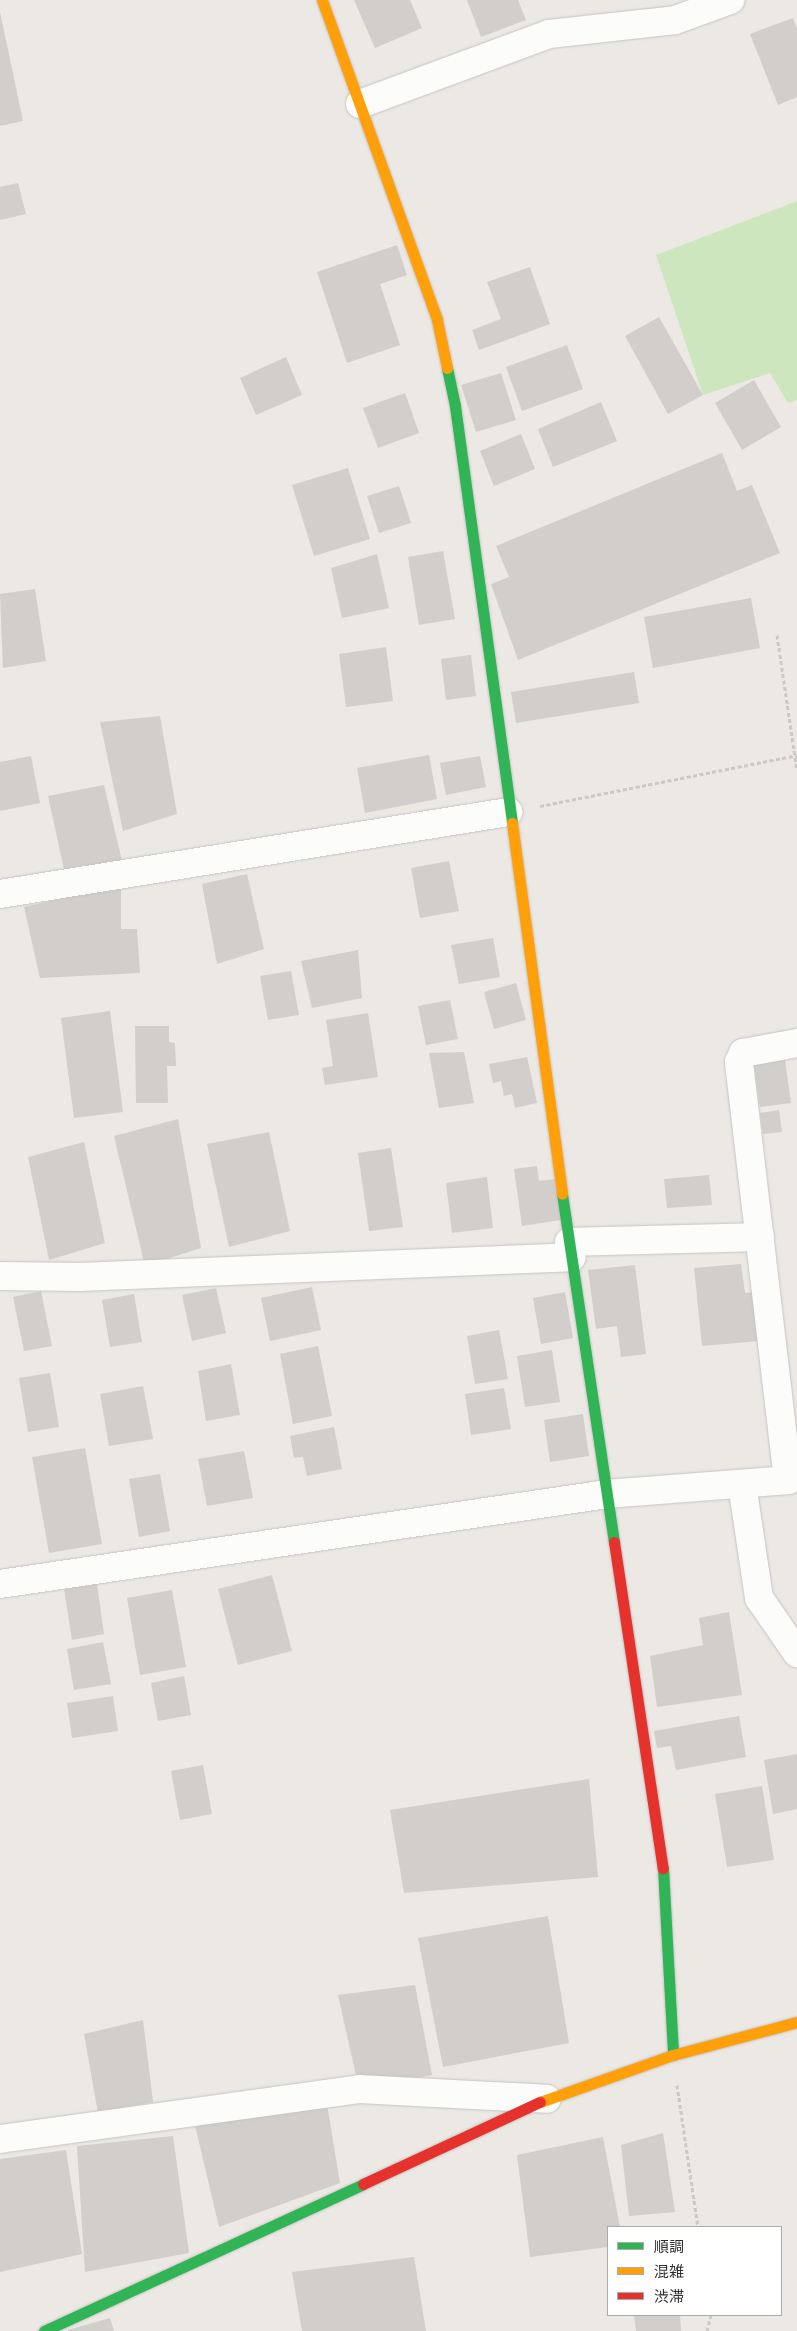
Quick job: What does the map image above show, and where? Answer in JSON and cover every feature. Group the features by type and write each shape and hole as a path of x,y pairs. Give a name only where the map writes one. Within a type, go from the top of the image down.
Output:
{"street":[{"path":"322,0 437,320 455,406 508,812 570,1250 663,1866 673,2054"},
{"path":"360,104 549,34 675,20 730,0"},
{"path":"0,894 508,812"},
{"path":"0,1584 607,1494 788,1480 739,1062 743,1053 797,1043"},
{"path":"0,1276 79,1277 570,1250 760,1237"},
{"path":"742,1484 759,1598 797,1654"},
{"path":"44,2331 547,2099 673,2054 797,2022"},
{"path":"0,2139 359,2089 547,2099"}],"path":[{"path":"777,635 797,770"},
{"path":"508,812 796,755"},
{"path":"673,2054 698,2226"},
{"path":"707,2331 711,2316"}],"green space":[{"path":"797,201 797,400 788,403 770,373 703,395 656,255"}],"building":[{"path":"354,0 410,0 422,28 375,48"},
{"path":"467,0 518,0 526,20 481,37"},
{"path":"0,12 23,121 0,126"},
{"path":"793,18 797,29 797,97 778,105 750,34"},
{"path":"18,183 26,214 0,220 0,187"},
{"path":"397,245 407,275 380,284 400,345 347,363 317,272"},
{"path":"530,267 550,324 479,350 472,330 501,319 487,282"},
{"path":"659,317 703,395 668,414 625,336"},
{"path":"567,345 583,389 522,411 506,367"},
{"path":"286,357 302,395 256,415 240,378"},
{"path":"501,373 516,420 476,432 461,385"},
{"path":"754,380 781,427 742,450 715,403"},
{"path":"405,393 419,433 378,448 363,408"},
{"path":"601,402 617,441 553,467 538,429"},
{"path":"521,434 535,469 494,486 480,451"},
{"path":"722,453 737,491 752,485 780,553 518,660 491,584 509,577 496,546"},
{"path":"348,468 370,539 314,556 292,485"},
{"path":"399,486 411,523 379,533 367,496"},
{"path":"443,551 455,619 419,625 408,557"},
{"path":"377,554 389,608 342,618 331,568"},
{"path":"35,589 46,661 3,668 0,594"},
{"path":"751,598 760,648 653,668 644,617"},
{"path":"386,647 393,701 346,707 339,654"},
{"path":"471,655 476,696 446,700 441,659"},
{"path":"634,672 639,703 516,723 511,692"},
{"path":"160,716 177,814 123,831 100,722"},
{"path":"429,755 437,799 365,813 357,768"},
{"path":"31,756 40,803 0,811 0,762"},
{"path":"480,756 486,787 446,795 440,763"},
{"path":"104,785 123,865 65,874 48,796"},
{"path":"449,861 459,911 420,918 411,868"},
{"path":"247,874 264,949 217,964 202,884"},
{"path":"121,885 121,929 137,929 140,973 40,978 24,907"},
{"path":"493,938 500,977 459,984 451,945"},
{"path":"358,950 362,998 312,1008 301,961"},
{"path":"291,971 299,1015 268,1020 260,976"},
{"path":"516,983 526,1020 494,1029 484,992"},
{"path":"450,1000 458,1039 426,1045 418,1006"},
{"path":"110,1011 123,1112 74,1118 61,1018"},
{"path":"368,1013 378,1077 325,1085 322,1068 333,1066 326,1020"},
{"path":"135,1026 169,1026 169,1042 175,1043 176,1066 167,1066 168,1103 136,1103"},
{"path":"464,1052 474,1103 439,1108 429,1053"},
{"path":"527,1057 537,1103 515,1108 512,1094 504,1096 501,1081 493,1083 489,1064"},
{"path":"785,1060 791,1103 760,1107 754,1065"},
{"path":"779,1110 782,1132 763,1134 760,1113"},
{"path":"178,1119 201,1248 145,1266 114,1136"},
{"path":"269,1132 290,1231 229,1247 207,1144"},
{"path":"84,1142 105,1243 49,1260 28,1157"},
{"path":"391,1148 403,1227 369,1231 358,1153"},
{"path":"537,1166 539,1181 555,1179 561,1220 522,1226 514,1169"},
{"path":"709,1175 712,1205 667,1208 664,1179"},
{"path":"487,1177 493,1228 452,1233 446,1183"},
{"path":"741,1264 745,1293 754,1292 759,1341 702,1346 694,1268"},
{"path":"635,1265 646,1354 621,1357 617,1326 596,1329 588,1270"},
{"path":"312,1287 321,1330 270,1341 261,1298"},
{"path":"216,1288 226,1333 192,1341 182,1295"},
{"path":"41,1291 52,1346 24,1351 13,1297"},
{"path":"565,1292 573,1338 541,1344 533,1298"},
{"path":"134,1294 142,1342 110,1347 102,1300"},
{"path":"499,1330 508,1379 475,1384 467,1336"},
{"path":"318,1346 332,1416 293,1424 280,1354"},
{"path":"552,1350 560,1402 525,1407 517,1356"},
{"path":"231,1364 240,1415 206,1421 198,1371"},
{"path":"50,1373 59,1427 28,1432 19,1378"},
{"path":"143,1386 153,1439 109,1446 100,1394"},
{"path":"504,1388 511,1429 471,1435 465,1394"},
{"path":"583,1414 589,1456 550,1462 544,1420"},
{"path":"334,1427 342,1469 307,1476 303,1457 294,1458 290,1436"},
{"path":"85,1448 102,1544 49,1553 32,1457"},
{"path":"244,1451 253,1498 207,1506 198,1459"},
{"path":"160,1474 170,1531 139,1537 129,1479"},
{"path":"272,1575 292,1651 238,1665 218,1589"},
{"path":"97,1584 104,1634 72,1640 64,1589"},
{"path":"172,1590 186,1667 140,1675 127,1598"},
{"path":"729,1612 742,1695 657,1707 650,1656 703,1645 699,1618"},
{"path":"103,1642 111,1684 74,1690 67,1649"},
{"path":"184,1676 191,1715 158,1721 151,1683"},
{"path":"113,1696 118,1731 72,1738 67,1703"},
{"path":"739,1716 746,1757 676,1770 671,1746 657,1748 654,1731"},
{"path":"797,1754 797,1809 773,1814 764,1760"},
{"path":"203,1765 212,1814 180,1820 171,1771"},
{"path":"589,1779 598,1877 404,1893 390,1810"},
{"path":"762,1786 774,1860 727,1867 715,1794"},
{"path":"548,1916 569,2043 443,2067 418,1938"},
{"path":"415,1985 432,2075 359,2089 338,1995"},
{"path":"143,2020 153,2102 98,2113 84,2034"},
{"path":"327,2104 340,2183 219,2227 194,2121"},
{"path":"663,2133 675,2212 629,2216 621,2145"},
{"path":"173,2136 189,2253 85,2272 77,2146"},
{"path":"603,2137 620,2226 607,2226 607,2247 530,2257 517,2155"},
{"path":"66,2150 82,2254 0,2272 0,2159"},
{"path":"414,2257 426,2331 302,2331 292,2272"},
{"path":"634,2316 680,2316 681,2331 636,2331"},
{"path":"110,2318 114,2331 68,2331 68,2330"}],"traffic: fast":[{"path":"447,368 455,406 512,823"},
{"path":"562,1194 614,1542"},
{"path":"663,1868 673,2055"},
{"path":"44,2331 363,2184"}],"traffic: slow":[{"path":"322,0 437,320 447,368"},
{"path":"512,823 562,1194"},
{"path":"540,2102 673,2055 797,2022"}],"traffic: jam":[{"path":"614,1542 663,1868"},
{"path":"363,2184 540,2102"}]}
